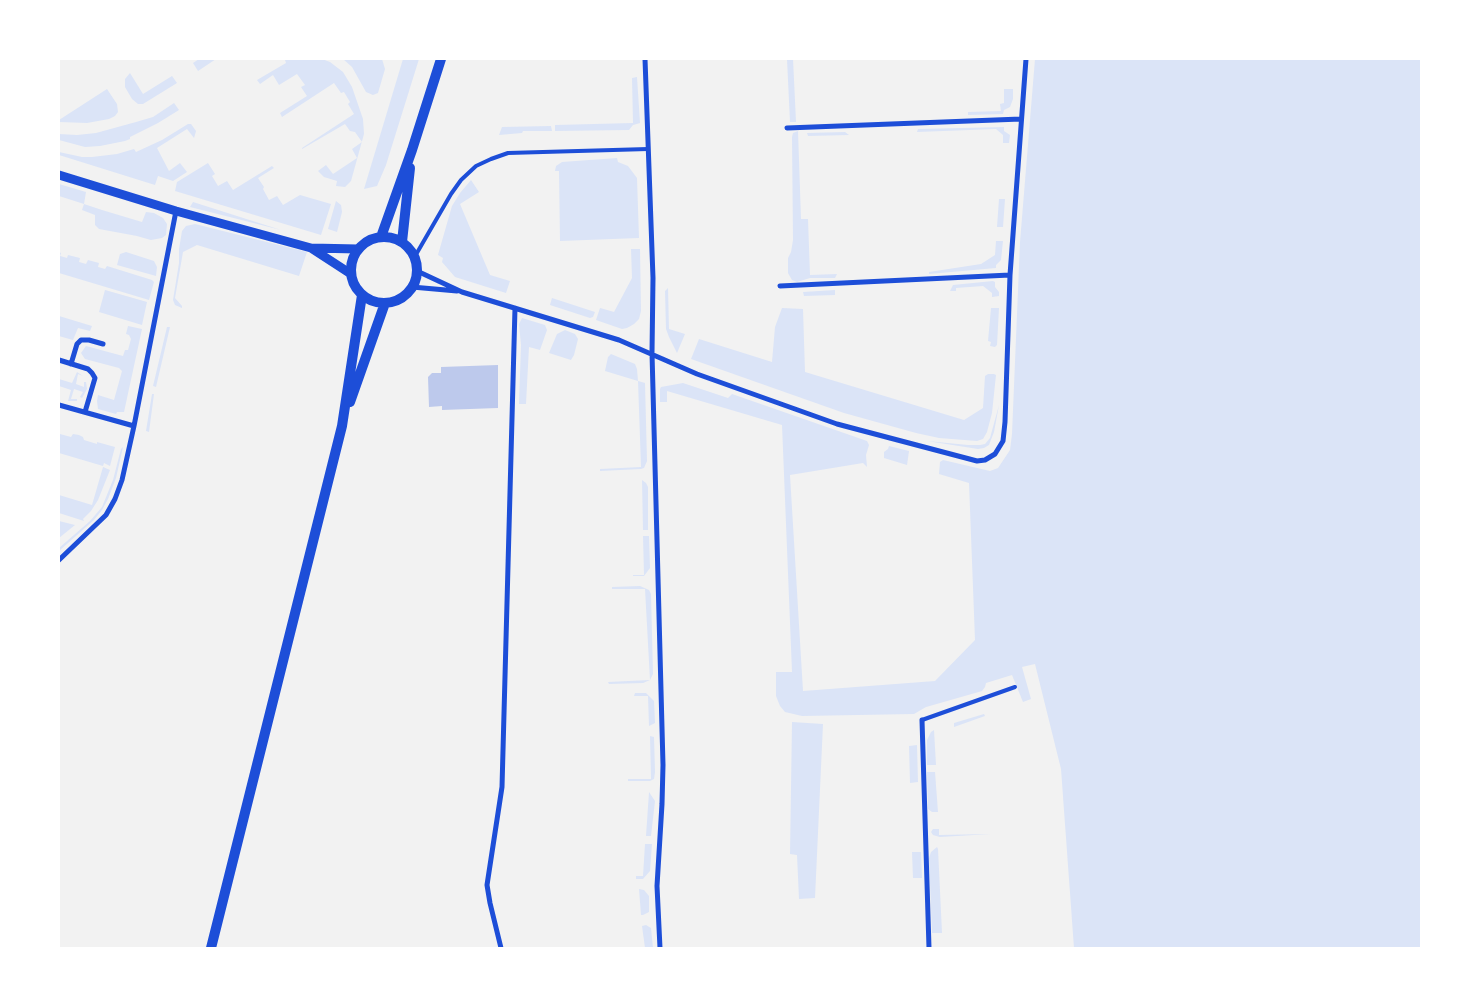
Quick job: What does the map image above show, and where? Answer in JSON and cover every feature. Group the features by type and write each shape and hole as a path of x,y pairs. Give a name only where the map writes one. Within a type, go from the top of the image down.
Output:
{"main road":[{"path":"381,237 412,150 441,59"},
{"path":"402,242 412,150"},
{"path":"381,237 392,238 402,242 414,258 417,271 412,287 400,299 376,303 362,295 353,282 351,274 353,257 358,249 371,240 381,237"},
{"path":"342,426 362,295"},
{"path":"211,948 342,426 385,303"}],"street":[{"path":"645,59 653,278 652,354 663,765 657,886 660,948"},
{"path":"417,271 462,292 619,340 697,374 851,428 977,461 985,460 995,454 1003,441 1005,422 1010,275 1026,59"},
{"path":"788,128 1021,119"},
{"path":"59,175 176,211 311,248 358,249"},
{"path":"59,560 106,515 115,499 122,480 176,211"},
{"path":"311,248 351,274"},
{"path":"780,286 1010,275"},
{"path":"412,287 462,292"},
{"path":"501,948 487,885 502,787 515,308"},
{"path":"71,364 77,344 81,340 103,344"},
{"path":"59,360 88,369 92,373 94,378 85,412"},
{"path":"59,405 134,426"},
{"path":"922,720 929,948"}],"lane":[{"path":"414,258 461,180 476,166 491,159 508,153 648,149"},
{"path":"922,720 1015,688"}],"shaded area":[{"path":"199,59 216,59 198,71 193,63"},
{"path":"322,59 330,62 343,72 352,87 363,119 364,134 362,142 355,132 350,131 345,124 302,149 354,114 344,92 341,93 334,83 282,117 280,113 307,96 301,87 305,85 297,74 279,85 273,75 260,84 257,80 286,63 285,60"},
{"path":"343,59 382,59 385,69 378,93 373,95 366,92 352,67"},
{"path":"403,59 419,59 386,165 377,186 364,189"},
{"path":"787,59 793,59 796,122 790,122"},
{"path":"1035,59 1421,59 1421,948 1074,948 1061,769 1035,664 1022,667 1031,699 1023,702 1012,675 986,683 982,691 926,707 914,714 802,716 785,712 780,706 776,696 776,672 792,672 782,425 667,391 667,402 660,402 660,389 661,387 683,383 728,398 732,394 867,441 869,445 866,455 867,467 863,463 790,475 803,691 935,681 975,640 969,483 939,474 940,462 943,460 990,471 998,468 1010,450 1020,242"},
{"path":"130,73 143,94 172,76 177,83 143,104 138,104 132,99 125,87 125,79"},
{"path":"637,77 640,123 633,125 629,130 555,131 555,125 633,123 632,78"},
{"path":"107,89 117,104 118,112 115,116 87,123 59,122 59,120"},
{"path":"1004,89 1013,89 1013,99 1010,107 1004,110 1003,114 968,115 968,112 1001,111 1000,104 1004,103"},
{"path":"174,103 179,110 125,141 85,147 59,140 59,134 96,133 153,117"},
{"path":"191,124 196,131 194,138 187,129 157,148 169,171 180,163 187,172 173,181 158,176 155,185 59,155 59,152 92,157 117,154 134,149 136,152 162,140"},
{"path":"551,126 552,131 523,131 522,133 499,135 502,127"},
{"path":"1004,127 1004,131 1010,135 1009,143 1003,143 1003,135 996,129 917,132 918,129"},
{"path":"798,131 801,219 808,219 810,275 837,274 835,278 810,278 797,282 792,280 788,273 788,258 793,240 792,137 793,133"},
{"path":"845,132 849,135 808,136 807,133"},
{"path":"362,142 351,181 345,187 336,186 337,181 324,177 318,171 326,165 333,174 357,158 352,149"},
{"path":"617,158 618,162 628,166 637,178 639,238 560,241 559,171 555,171 556,166 562,162"},
{"path":"208,163 215,174 212,176 218,186 227,181 233,190 272,166 274,168 258,178 269,200 277,196 283,205 300,195 331,204 321,235 175,191 177,182"},
{"path":"471,180 479,192 460,204 490,275 510,281 506,293 455,277 442,262 443,258 438,255 452,206"},
{"path":"59,184 86,192 84,204 59,196"},
{"path":"999,199 1005,199 1003,227 997,227"},
{"path":"336,201 341,205 342,212 337,232 328,229"},
{"path":"193,202 281,230 190,207"},
{"path":"84,204 142,222 146,212 154,213 163,218 167,224 166,235 162,238 151,240 99,229 95,225 95,215 82,210"},
{"path":"195,224 307,252 299,276 197,245 183,252 175,298 182,308 175,305 173,300 182,231 186,226"},
{"path":"996,241 1003,241 1001,260 996,265 996,268 929,274 929,272 981,264 995,255"},
{"path":"631,249 640,249 641,311 639,319 634,324 622,329 596,320 600,308 614,312 632,278"},
{"path":"59,252 61,253 60,256 67,258 68,255 80,258 79,262 86,264 88,260 99,263 98,267 105,269 107,266 152,280 154,282 149,300 59,273"},
{"path":"126,252 154,261 157,267 156,276 117,265 120,254"},
{"path":"993,281 999,296 992,297 992,293 983,286 956,288 956,291 950,291 953,285"},
{"path":"668,288 669,329 685,334 677,353 666,329 665,291"},
{"path":"105,290 147,302 142,325 99,312"},
{"path":"835,290 835,295 804,296 803,292"},
{"path":"552,298 595,312 593,317 590,318 550,305"},
{"path":"782,308 803,309 805,372 964,420 983,408 985,376 988,374 996,375 992,413 983,439 977,441 939,438 916,433 844,413 691,359 699,339 772,362 775,327"},
{"path":"991,308 999,308 997,345 995,347 990,346 991,342 988,341"},
{"path":"59,316 92,326 90,331 78,328 73,340 59,336"},
{"path":"522,318 545,325 547,330 540,350 529,347 526,404 519,404 521,345 519,324"},
{"path":"128,326 142,329 124,412 117,412 116,414 98,409 97,401 98,395 114,400 122,371 119,368 85,359 81,353 86,346 123,356 125,350 128,350 131,339 126,334"},
{"path":"167,327 170,327 156,387 153,386"},
{"path":"565,330 575,334 578,339 571,360 549,353 557,334"},
{"path":"611,354 635,364 638,381 605,371 608,357"},
{"path":"77,372 83,376 78,374 76,384 84,387 84,382 86,382 87,389 82,398 80,397 83,392 74,389 71,399 77,399 77,401 68,401 71,390 59,386 59,379 72,383"},
{"path":"638,381 645,383 647,461 644,468 641,469 600,471 600,469 641,467"},
{"path":"152,394 154,394 149,432 146,431"},
{"path":"999,405 994,432 989,445 984,448 978,449 927,441 968,445 985,444 990,438"},
{"path":"59,430 60,434 71,437 73,434 79,435 84,440 115,447 110,466 104,463 103,466 59,453"},
{"path":"889,446 909,451 907,465 884,458 884,452"},
{"path":"123,447 116,478 102,510 94,520 59,551 59,548 90,521 102,507"},
{"path":"103,467 110,470 98,500 83,519 84,521 59,513 59,495 92,505"},
{"path":"642,480 648,487 648,530 643,530"},
{"path":"59,521 75,525 59,538"},
{"path":"643,536 649,536 650,568 644,576 633,576 644,575"},
{"path":"640,586 649,590 651,594 653,674 650,680 645,589 612,589 612,587"},
{"path":"650,680 643,683 609,684 608,682"},
{"path":"635,693 646,693 654,701 655,723 649,726 648,696 634,696"},
{"path":"984,714 985,716 954,727 954,723"},
{"path":"792,722 823,724 815,898 799,899 797,855 790,854"},
{"path":"934,730 936,765 927,765 927,740"},
{"path":"650,736 654,737 654,779 650,781 628,781 628,779 651,779"},
{"path":"917,745 918,782 910,783 909,746"},
{"path":"927,772 935,772 938,812 932,812 928,809"},
{"path":"649,792 655,801 651,836 646,836"},
{"path":"933,829 939,829 939,835 991,834 940,837 933,835 931,832"},
{"path":"645,844 652,844 650,871 643,879 636,879 636,876 643,876"},
{"path":"937,847 942,933 932,933 929,858 931,852"},
{"path":"912,852 921,852 922,878 913,878"},
{"path":"639,889 644,890 649,896 649,912 643,915 641,915"},
{"path":"646,925 651,928 653,948 645,948 642,926"}],"building":[{"path":"498,365 498,408 442,410 442,406 429,407 428,377 432,373 441,373 441,367"}]}
